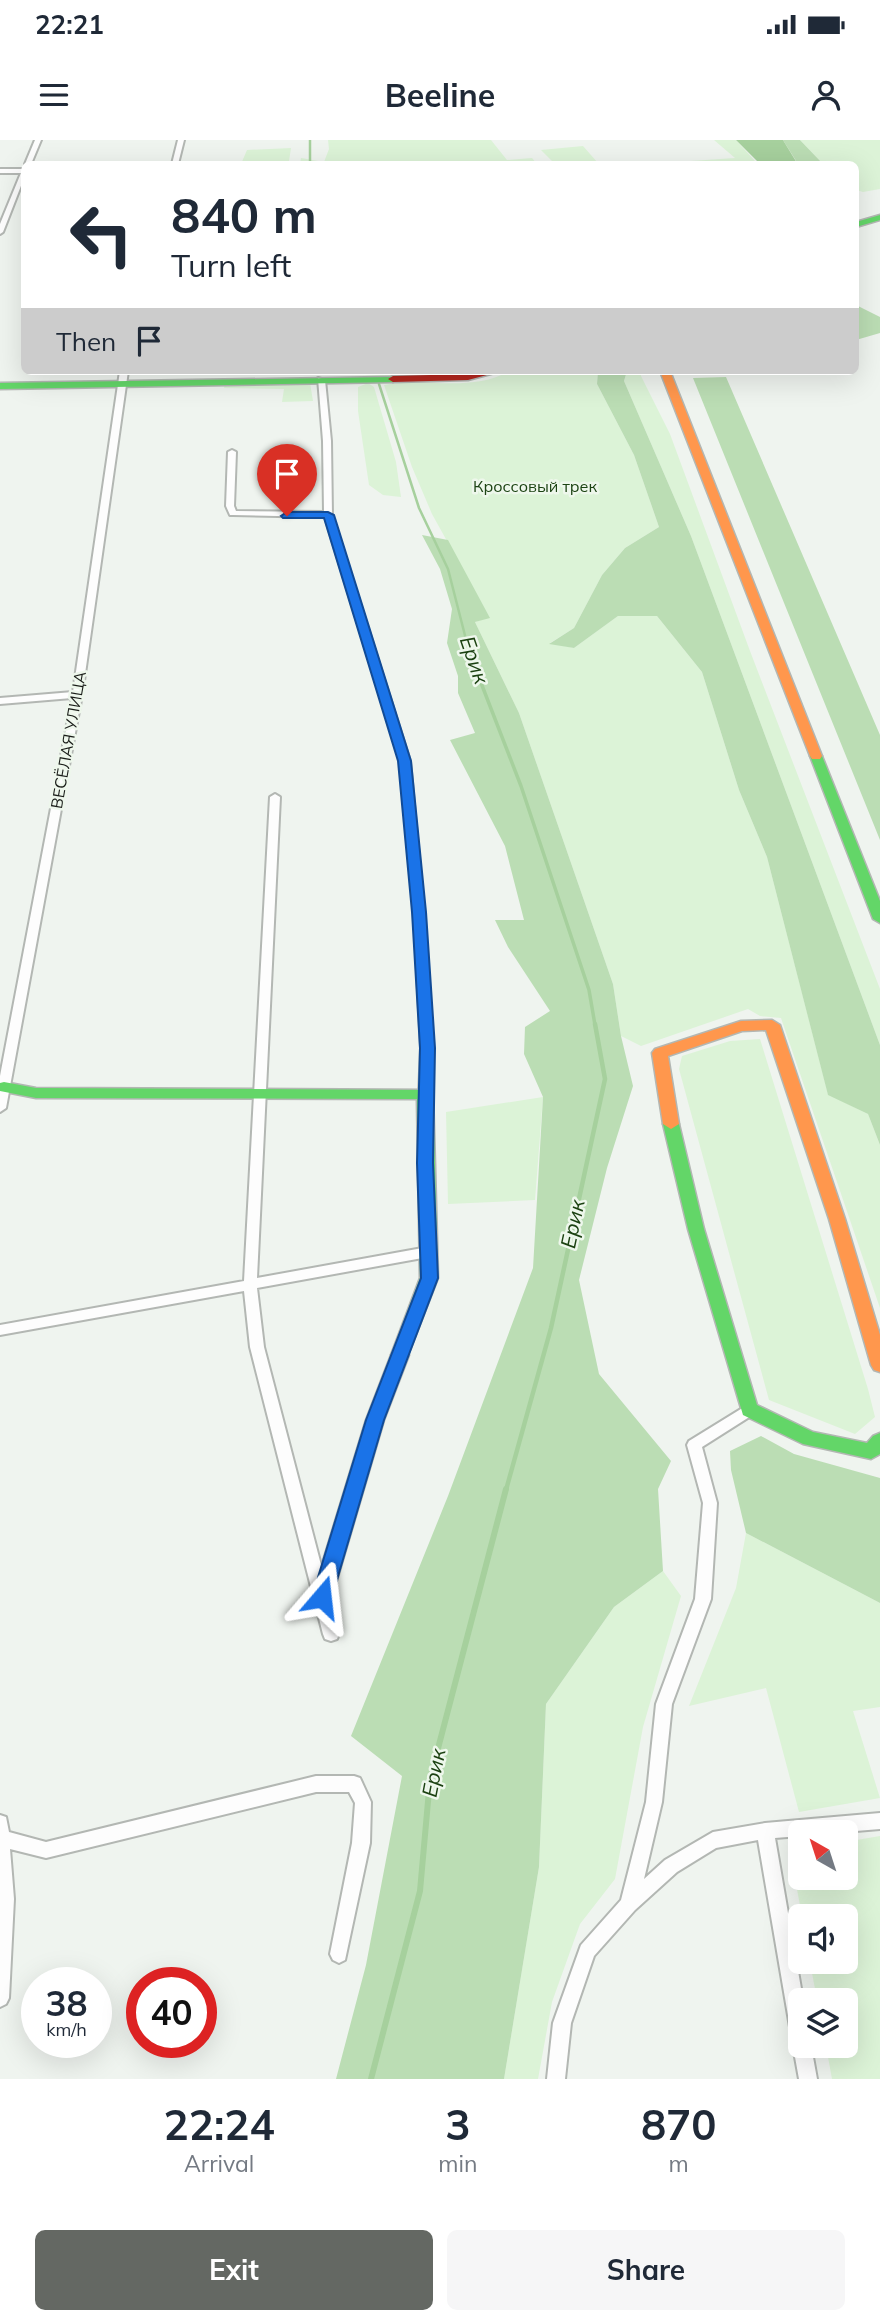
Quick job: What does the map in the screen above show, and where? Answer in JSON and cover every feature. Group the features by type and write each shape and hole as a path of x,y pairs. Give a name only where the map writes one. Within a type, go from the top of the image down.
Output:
{"main road":[{"path":"859,224 880,217"},
{"path":"0,386 122,376 434,379 478,375"},
{"path":"667,375 880,919"},
{"path":"880,1365 858,1280 781,1059 772,1025 741,1026 660,1053 672,1133 696,1229 749,1410 810,1439 871,1451 880,1441"},
{"path":"4,1087 36,1093 425,1094 429,1278 375,1420 322,1597"}],"street":[{"path":"29,161 38,140"},
{"path":"176,161 181,140"},
{"path":"0,171 21,172"},
{"path":"0,232 21,180"},
{"name":"ВЕСЁЛАЯ УЛИЦА","path":"0,1108 77,695 122,376"},
{"path":"317,377 327,441 328,515 404,761 419,912 428,1048 425,1094"},
{"path":"232,452 230,506 233,513 328,515"},
{"path":"0,701 77,695"},
{"path":"275,797 250,1286 257,1347 331,1634"},
{"path":"0,1330 429,1252"},
{"path":"629,1903 654,1802 664,1704 703,1599 710,1503 694,1446 749,1410"},
{"path":"1,1838 46,1850 316,1784 354,1784 363,1802 361,1843 339,1954"},
{"path":"556,2079 562,2023 587,1951 629,1903 671,1866 713,1840 765,1831 880,1821"},
{"path":"0,1824 5,1899 0,1998"},
{"path":"765,1831 792,1988"},
{"path":"804,2058 808,2079"}],"green space":[{"path":"328,140 491,140 507,160 532,158 534,161 324,161 329,149"},
{"path":"714,140 736,140 755,161 691,161 735,158"},
{"path":"800,140 880,140 880,189 859,191 859,161 820,161"},
{"path":"583,146 596,161 552,161 541,150"},
{"path":"291,148 289,161 242,161 247,150"},
{"path":"345,375 462,375 424,377"},
{"name":"Кроссовый трек","path":"501,375 598,375 597,384 634,455 659,527 625,548 602,575 574,628 550,643 574,648 618,616 657,616 702,672 739,790 767,857 828,1094 868,1114 880,1145 880,1308 781,1018 760,1016 748,1009 641,1046 621,1036 613,984 519,713 475,622 489,617 432,514 412,467 384,385 464,383"},
{"path":"626,375 641,375 670,434 880,989 880,1045 691,536 624,381"},
{"path":"225,383 310,383 313,401 282,402 284,389 224,388"},
{"path":"368,383 374,387 396,462 401,497 383,495 369,485 358,411 358,387"},
{"path":"760,1039 875,1417 855,1434 769,1400 679,1069 682,1056 730,1041"},
{"path":"543,1097 535,1200 448,1204 446,1112"},
{"path":"746,1533 880,1603 880,1707 853,1711 880,1798 799,1812 766,1688 689,1706 736,1588"},
{"path":"663,1571 681,1596 643,1727 615,1879 580,1924 552,2002 538,2079 504,2079 539,1867 546,1704 614,1607"},
{"path":"880,1836 880,2079 832,2079 828,2058 858,2058 858,1988 815,1988 812,1974 858,1974 858,1904 800,1904 797,1890 858,1890 858,1840"}],"shaded area":[{"path":"736,140 783,140 796,161 757,161"},
{"path":"783,140 800,140 820,161 796,161"},
{"path":"859,306 880,317 880,333 859,339"},
{"path":"598,375 626,375 624,381 691,536 880,1045 880,1145 868,1114 828,1095 767,857 739,790 702,672 657,616 618,616 574,648 549,644 574,628 602,575 625,548 659,527 634,455 597,384"},
{"path":"726,377 880,735 880,840 693,378"},
{"path":"422,535 448,540 490,618 475,622 519,713 613,984 621,1036 633,1086 607,1168 579,1280 599,1374 671,1461 658,1489 663,1571 614,1607 546,1704 539,1867 504,2079 336,2079 366,1965 402,1776 351,1736 448,1496 533,1268 543,1097 524,1054 525,1027 550,1011 508,947 495,920 524,920 505,846 450,740 475,733 458,693 458,676 447,643 452,609 440,569"},
{"path":"761,1436 794,1454 880,1478 880,1603 746,1533 731,1470 730,1451"}],"waterway":[{"name":"Ерик","path":"310,140 310,161"},
{"name":"Ерик","path":"379,384 419,508 448,569 471,659"},
{"name":"Ерик","path":"471,657 521,786 589,990 595,1025"},
{"name":"Ерик","path":"506,1490 551,1328 605,1079 595,1024"},
{"name":"Ерик","path":"371,2079 420,1891 430,1779 506,1489"}],"traffic: fast":[{"path":"859,224 880,217"},
{"path":"0,386 393,379"},
{"path":"816,756 880,919"},
{"path":"4,1087 36,1093 425,1094 429,1278 400,1355"},
{"path":"671,1124 696,1229 749,1410 810,1439 871,1451 880,1441"}],"traffic: slow":[{"path":"667,375 816,756"},
{"path":"671,1124 660,1053 741,1026 772,1025 837,1219 880,1365"}],"traffic: jam":[{"path":"393,379 478,375"},
{"path":"322,1597 375,1420 400,1355"}],"route":[{"path":"287,516 328,515 404,761 419,912 428,1048 425,1163 429,1278 375,1420 322,1597"}]}
